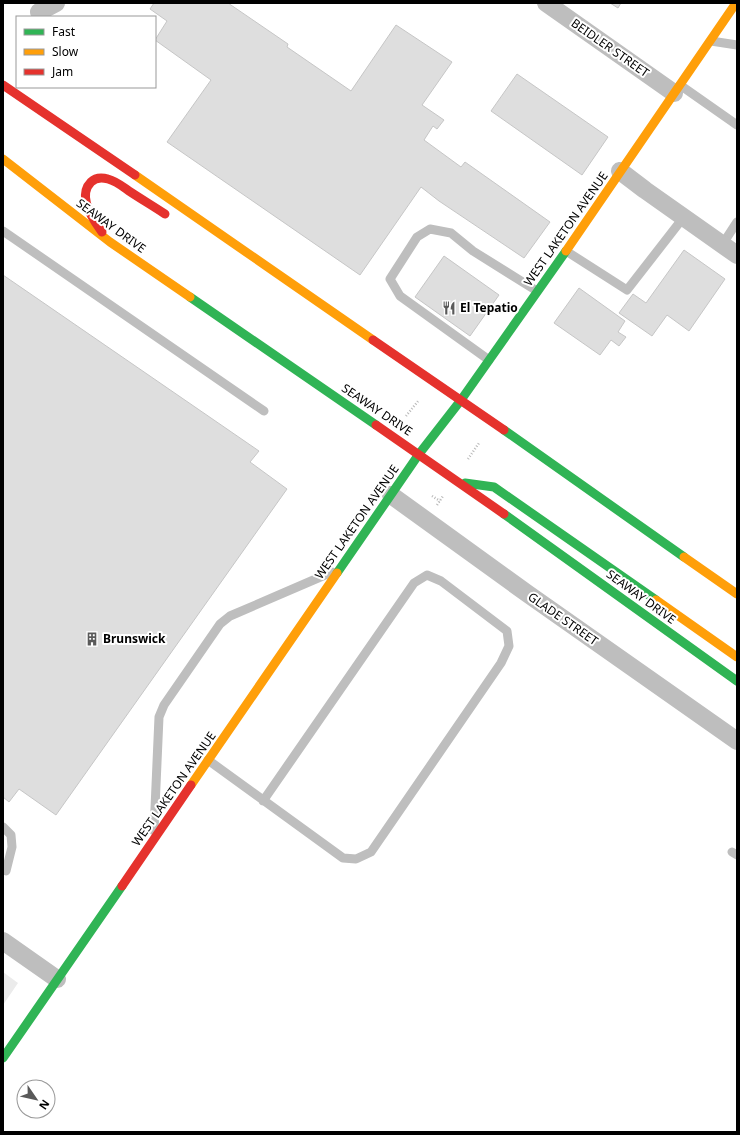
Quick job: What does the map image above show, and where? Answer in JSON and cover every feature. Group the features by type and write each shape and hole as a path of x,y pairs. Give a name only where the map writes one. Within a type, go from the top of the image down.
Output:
{"main road":[{"name":"WEST LAKETON AVENUE","path":"3,1058 419,454 461,400 566,251 736,3"},
{"path":"3,85 461,400 737,594"},
{"name":"SEAWAY DRIVE","path":"3,159 110,242 459,482 737,681"},
{"path":"110,242 94,222 88,208 86,191 91,182 95,179 106,178 112,180 172,219"},
{"path":"399,368 420,372"},
{"path":"459,482 494,487 737,657"}],"street":[{"path":"39,12 56,3"},
{"name":"BEIDLER STREET","path":"546,3 677,89"},
{"path":"620,171 683,218 737,255"},
{"name":"GLADE STREET","path":"391,495 528,594 737,741"},
{"path":"3,941 58,979"}],"lane":[{"path":"710,41 737,45"},
{"path":"677,89 737,125"},
{"path":"566,251 627,290 683,218"},
{"path":"722,245 737,222"},
{"path":"489,360 400,296 390,279 417,237 430,229 451,233 474,251 537,292"},
{"path":"3,231 264,410"},
{"path":"153,840 160,717 168,699 220,624 230,616 340,568"},
{"path":"208,760 263,801 343,858 356,859 371,852 501,663 509,646 507,632 441,581 427,575 414,583 263,801"},
{"path":"3,827 11,835 12,847 4,873"}],"path":[{"path":"406,416 418,400"},
{"path":"468,459 480,443"},
{"path":"435,509 446,492"},
{"path":"432,496 440,501"}],"shaded area":[{"path":"3,972 18,983 3,1005"}],"building":[{"path":"154,3 228,3 288,44 287,47 351,91 396,25 452,62 422,105 444,120 437,129 433,126 424,140 461,167 465,162 550,222 524,258 439,201 421,187 360,275 167,142 211,80 156,41 167,21 150,9"},
{"path":"610,3 621,3 618,8"},
{"path":"517,74 608,137 582,175 491,111"},
{"path":"684,250 725,279 689,331 667,315 652,336 619,313 633,294 646,303"},
{"path":"444,256 499,295 470,336 415,297"},
{"name":"Brunswick","path":"3,275 259,451 250,462 287,489 56,815 19,789 9,802 3,797"},
{"path":"579,288 625,321 618,332 626,337 619,346 611,340 600,355 554,323"}],"traffic: fast":[{"path":"337,573 419,454 461,400 566,251"},
{"path":"190,297 376,425"},
{"path":"504,430 684,557"},
{"path":"465,483 494,487 656,600"},
{"path":"504,514 737,681"},
{"path":"3,1058 122,886"}],"traffic: slow":[{"path":"566,251 736,3"},
{"path":"3,159 110,242 190,297"},
{"path":"135,175 373,340"},
{"path":"684,557 737,594"},
{"path":"191,785 337,573"},
{"path":"656,600 737,657"}],"traffic: jam":[{"path":"3,85 135,175"},
{"path":"102,232 91,215 86,201 87,188 91,182 96,179 105,178 116,182 165,214"},
{"path":"373,340 504,430"},
{"path":"376,425 504,514"},
{"path":"122,886 191,785"}],"place":[{"name":"El Tepatio","path":"449,308"},
{"name":"Brunswick","path":"92,639"}]}
